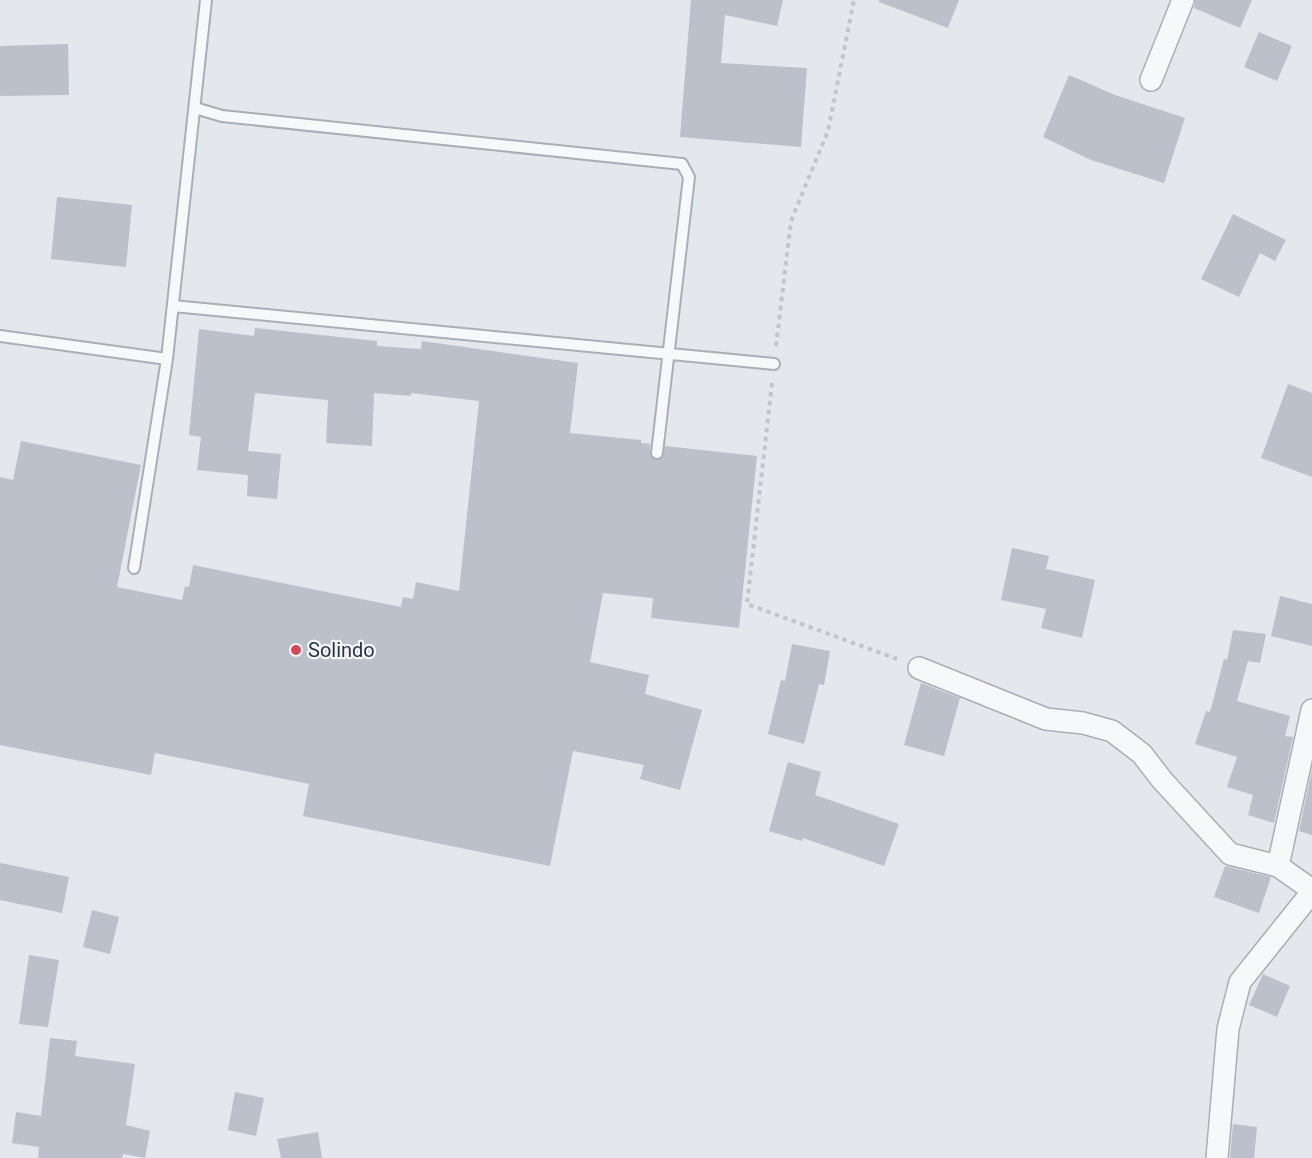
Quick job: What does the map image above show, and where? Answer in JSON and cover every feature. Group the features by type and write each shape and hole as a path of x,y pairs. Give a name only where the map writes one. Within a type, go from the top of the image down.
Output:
{"street":[{"path":"1151,80 1183,0"},
{"path":"919,668 1046,719 1083,723 1112,732 1142,754 1162,780 1230,854 1278,866 1312,891 1240,982 1228,1029 1217,1158"},
{"path":"1278,866 1312,710"}],"lane":[{"path":"134,568 167,359 206,0"},
{"path":"195,108 222,116 682,164 689,177 657,453"},
{"path":"173,306 774,364"},
{"path":"0,336 167,359"}],"path":[{"path":"854,0 828,131 791,221 747,604 840,636 919,668"}],"building":[{"path":"691,0 783,0 777,26 725,15 721,63 807,68 801,147 680,137"},
{"path":"879,0 959,0 948,28 879,2"},
{"path":"1195,0 1252,0 1240,28 1194,8"},
{"path":"1259,32 1292,46 1277,81 1244,67"},
{"path":"68,44 69,95 0,96 0,46"},
{"path":"1069,75 1115,95 1185,118 1164,183 1091,160 1043,137"},
{"path":"57,197 132,205 126,267 51,259"},
{"path":"1233,214 1286,240 1275,261 1260,253 1239,297 1201,279"},
{"name":"Solindo","path":"255,328 377,341 377,346 421,349 422,341 578,363 570,433 641,440 641,443 650,444 650,455 656,460 663,457 665,446 757,456 739,628 651,618 653,598 603,593 590,662 649,675 645,694 702,710 680,790 640,779 644,765 573,751 550,866 303,816 309,784 155,753 151,775 0,745 0,477 13,480 21,441 141,465 117,587 182,600 185,586 189,587 193,565 401,607 403,597 413,599 416,582 459,591 479,401 411,393 411,396 374,393 372,446 326,443 328,400 255,393 248,451 281,454 277,499 247,496 248,475 197,470 201,437 189,435 199,329 254,336"},
{"path":"1288,384 1312,393 1312,477 1261,458"},
{"path":"1012,548 1049,556 1046,569 1095,580 1082,638 1041,628 1046,609 1001,600"},
{"path":"1280,596 1312,604 1312,646 1271,636"},
{"path":"1233,630 1266,634 1260,663 1248,661 1237,701 1290,716 1285,736 1293,737 1274,823 1248,815 1253,795 1227,787 1237,757 1195,744 1206,711 1210,712 1224,659 1227,660"},
{"path":"792,644 830,651 824,685 819,684 804,744 768,734 781,680 785,681"},
{"path":"921,683 960,698 944,756 904,745"},
{"path":"788,762 821,772 815,795 899,824 884,866 803,838 802,841 769,831"},
{"path":"1312,770 1312,835 1299,831"},
{"path":"0,863 69,877 62,913 0,900"},
{"path":"1225,866 1271,877 1259,913 1214,897"},
{"path":"92,910 119,917 110,954 83,947"},
{"path":"29,955 59,960 48,1027 19,1024"},
{"path":"1263,974 1290,986 1277,1017 1249,1005"},
{"path":"50,1038 77,1041 75,1056 135,1064 126,1125 150,1131 145,1158 123,1154 122,1158 38,1158 39,1147 12,1143 16,1112 41,1116"},
{"path":"235,1092 264,1098 256,1136 228,1130"},
{"path":"1233,1124 1257,1127 1254,1158 1230,1158"},
{"path":"318,1132 322,1158 281,1158 277,1139"}],"place":[{"name":"Solindo","path":"296,650"}]}
